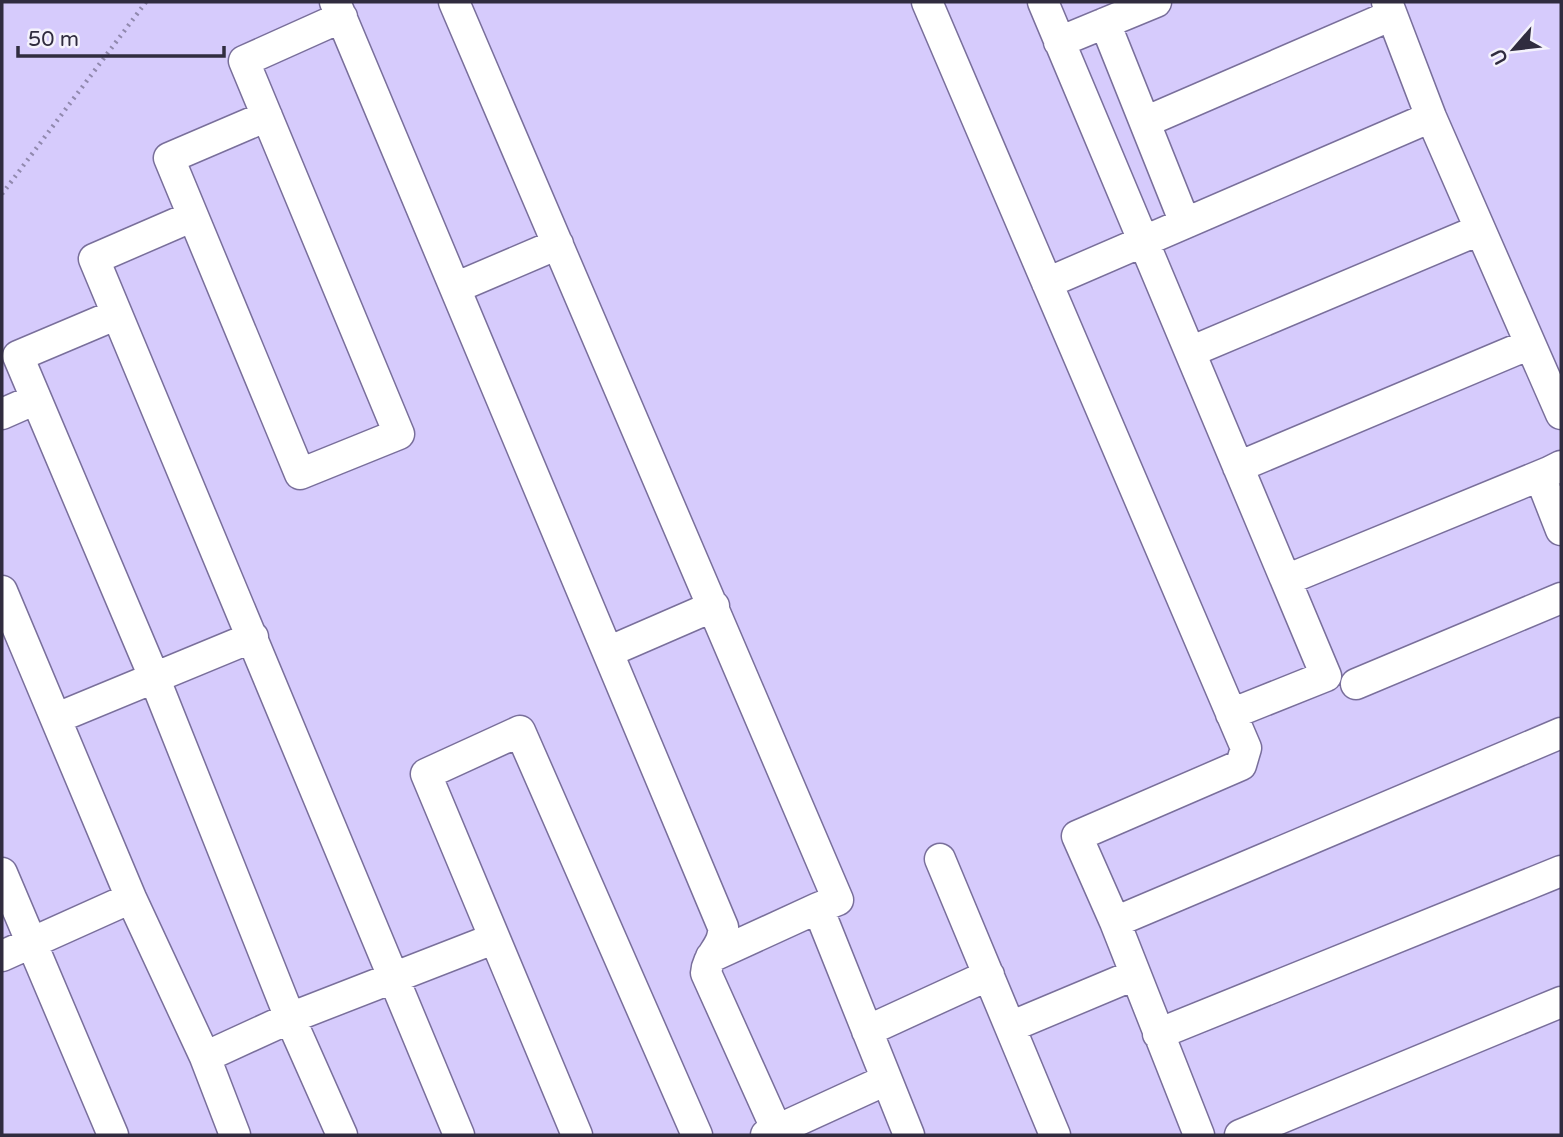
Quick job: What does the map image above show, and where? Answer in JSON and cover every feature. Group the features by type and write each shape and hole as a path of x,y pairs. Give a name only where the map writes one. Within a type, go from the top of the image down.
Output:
{"street":[{"path":"454,2 838,900 711,957"},
{"path":"928,2 1245,748 1241,765 1077,836 1115,922 1199,1135"},
{"path":"1042,2 1326,676 1231,714"},
{"path":"1059,42 1156,2"},
{"path":"1145,122 1390,8 1431,117 1561,414"},
{"path":"267,116 169,158 191,217 300,474 399,434 267,116 244,61 339,9 723,927 722,942 706,963 708,980 774,1134 886,1080"},
{"path":"1105,23 1185,223"},
{"path":"1048,283 1431,117"},
{"path":"191,217 94,259 458,1135"},
{"path":"1190,352 1479,230"},
{"path":"455,288 558,244"},
{"path":"115,315 18,356 154,677 290,1018 342,1135"},
{"path":"1238,467 1530,344"},
{"path":"2,414 36,399"},
{"path":"1286,580 1555,469"},
{"path":"1555,469 1543,484 1561,530"},
{"path":"2,591 131,898 205,1057 235,1135"},
{"path":"1356,684 1561,598"},
{"path":"608,652 714,606"},
{"path":"57,718 253,637"},
{"path":"578,1135 493,939 426,774 520,731 697,1135"},
{"path":"1115,922 1561,733"},
{"path":"940,859 1055,1135"},
{"path":"1157,1034 1561,870"},
{"path":"2,873 113,1135"},
{"path":"2,956 131,898"},
{"path":"818,908 909,1135"},
{"path":"205,1057 392,976 493,939"},
{"path":"867,1031 989,975"},
{"path":"1010,1027 1134,975"},
{"path":"1240,1135 1561,1002"}],"path":[{"path":"2,194 146,2"}]}
